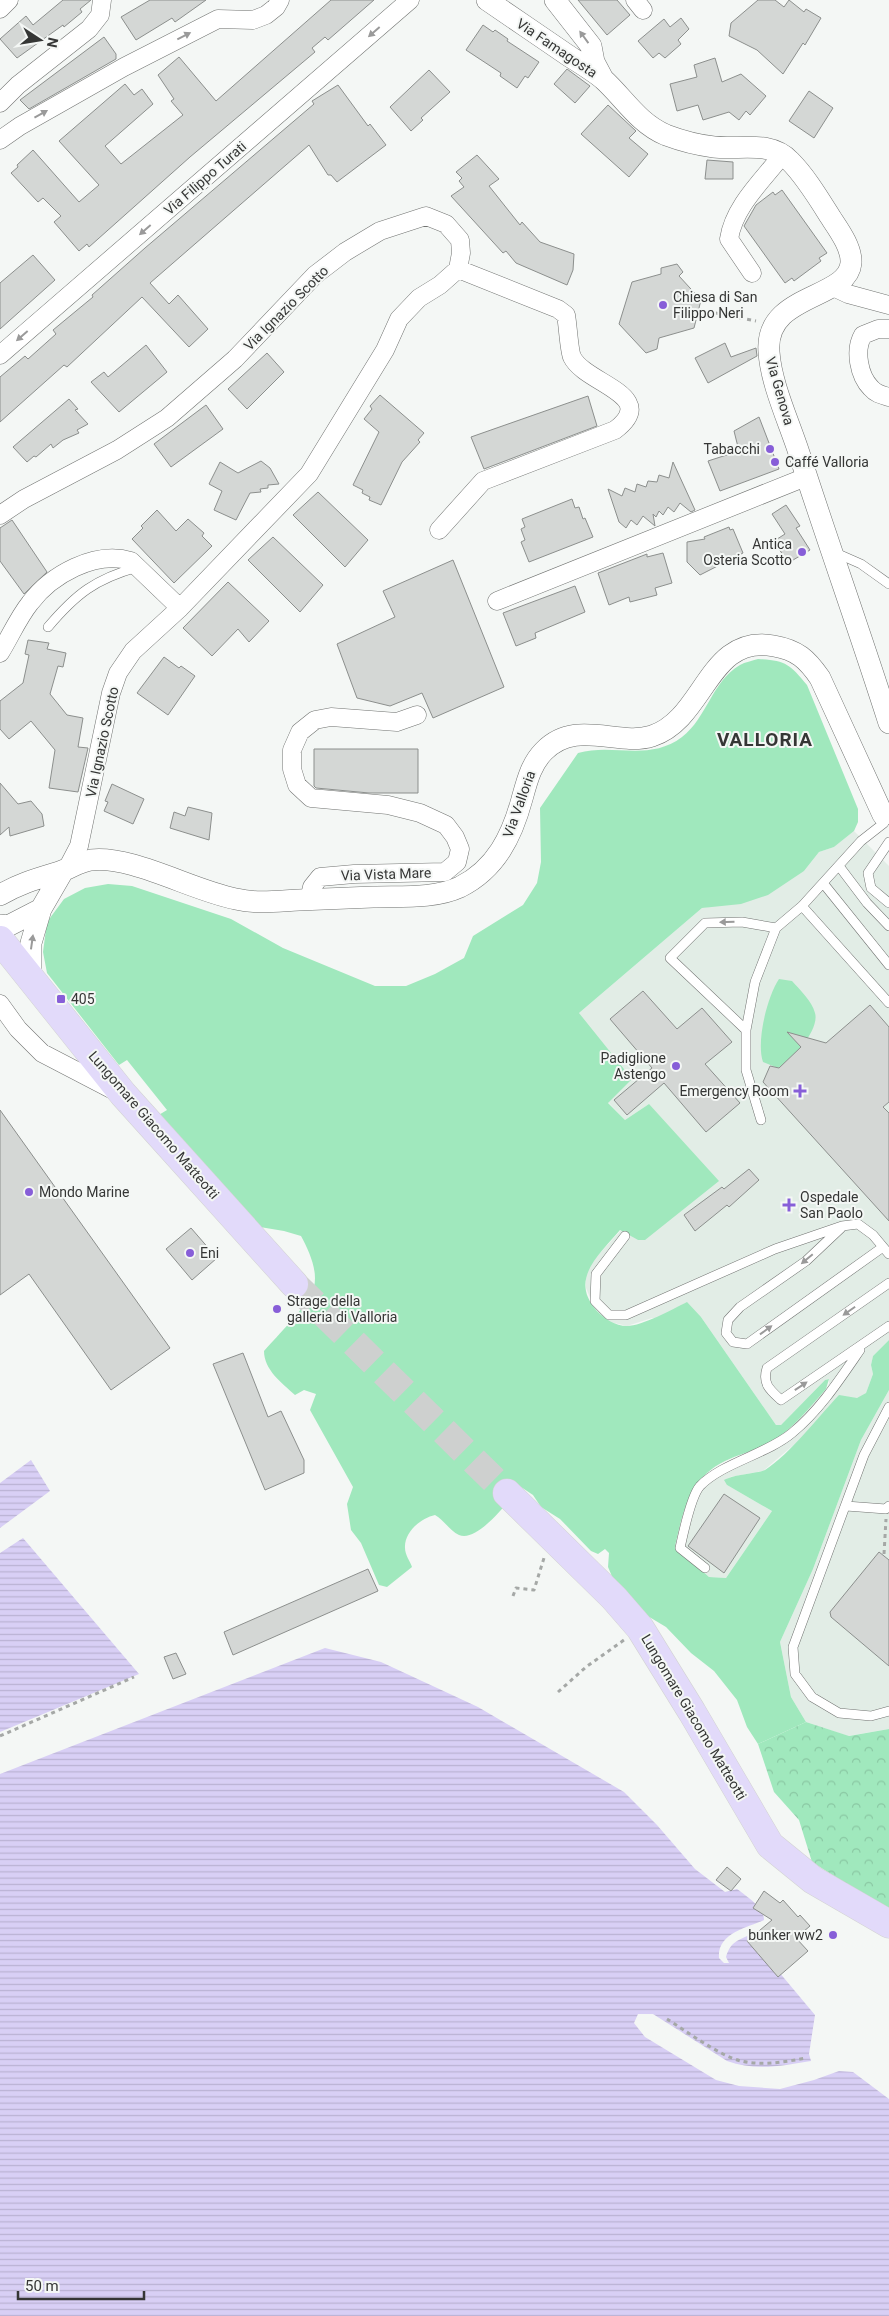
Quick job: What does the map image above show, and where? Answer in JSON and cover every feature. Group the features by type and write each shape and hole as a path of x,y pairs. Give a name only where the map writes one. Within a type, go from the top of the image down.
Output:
{"main road":[{"name":"Lungomare Giacomo Matteotti","path":"0,940 123,1094 294,1284"},
{"name":"Lungomare Giacomo Matteotti","path":"507,1493 614,1598 640,1628 770,1845 813,1880 889,1924"}],"street":[{"path":"0,8 9,0"},
{"path":"0,103 18,85 89,29 100,15 102,0"},
{"path":"0,140 20,126 124,67 218,19 252,20 266,15 280,0"},
{"name":"Via Filippo Turati","path":"0,355 410,0"},
{"name":"Via Famagosta","path":"487,0 603,79"},
{"path":"555,0 591,46 594,62 603,79 637,116 662,133 686,142 717,147 772,149 783,154 737,213 730,230 729,239 752,273"},
{"name":"Via Genova","path":"783,154 821,202 840,233 849,252 851,264 843,279 785,312 773,325 769,352 775,380 806,477 833,552 889,723"},
{"name":"Via Ignazio Scotto","path":"0,515 24,499 118,450 167,418 236,359 315,275 345,252 380,232 426,216 446,224 460,240 462,253 458,269 440,285 419,298 399,319 385,350 309,474 180,608 133,651 118,673 111,693 79,846 65,869"},
{"path":"439,530 483,481 614,430 624,423 630,413 630,406 623,395 580,368 571,356 566,315 558,309 458,269"},
{"path":"831,286 848,294 889,305"},
{"path":"889,329 878,329 863,335 857,348 865,379 877,393 889,397"},
{"path":"497,601 806,477"},
{"path":"0,653 30,603 51,581 88,562 120,558 131,561 180,608"},
{"name":"Via Valloria","path":"22,883 90,860 114,861 236,899 254,902 426,895 458,888 484,872 500,854 516,819 530,769 545,749 568,737 594,734 637,738 650,736 664,730 689,710 725,658 742,647 766,644 789,648 809,662 820,678 887,823"},
{"name":"Via Vista Mare","path":"308,900 312,887 320,877 354,874 445,872 456,862 460,849 455,836 446,825 420,813 388,805 311,798 298,785 292,768 292,750 300,732 315,720 331,717 397,722 417,715"},
{"path":"31,977 30,943 41,909 65,869"},
{"path":"0,884 22,883"},
{"path":"0,895 22,883"},
{"path":"0,926 8,926 41,909"},
{"path":"0,1004 18,1029 42,1053 123,1094"}],"lane":[{"path":"833,552 861,564 889,584"},
{"path":"48,627 78,594 121,572 138,567"},
{"path":"761,1120 746,1070 746,1030 755,982 776,928 802,906 861,842 887,823"},
{"path":"887,823 868,873 871,888 889,903"},
{"path":"839,866 867,903 889,926"},
{"path":"823,884 889,964"},
{"path":"802,906 889,1003"},
{"path":"746,1030 670,958 705,923 742,922 776,928"},
{"path":"625,1236 596,1274 595,1302 609,1315 626,1315 775,1249 842,1226 858,1224 873,1235 886,1251 747,1344 733,1342 726,1333 728,1320 740,1307 806,1261 842,1226"},
{"path":"889,1283 767,1368 764,1377 767,1387 781,1400 889,1326"},
{"path":"705,1568 680,1548 686,1521 699,1487 725,1469 792,1434 829,1395 862,1346"},
{"path":"889,1408 864,1454 793,1647 795,1674 812,1696 839,1713 871,1716 889,1711"},
{"path":"846,1506 887,1508"}],"path":[{"path":"700,310 757,321"},
{"path":"884,1554 887,1508"},
{"path":"514,1596 516,1588 534,1590 544,1557"},
{"path":"558,1692 586,1667 640,1628"},
{"path":"0,1736 134,1677"},
{"path":"667,2019 727,2056 741,2061 780,2063 806,2058"}],"shaded area":[{"name":"Ospedale San Paolo","path":"854,831 889,866 889,1340 873,1356 871,1365 873,1374 866,1393 790,1448 763,1471 730,1477 727,1485 772,1511 726,1578 709,1577 675,1546 690,1493 699,1480 718,1466 760,1448 783,1434 826,1389 829,1379 825,1380 781,1425 776,1425 701,1317 652,1318 627,1326 606,1321 594,1307 586,1288 586,1275 592,1262 621,1230 638,1240 649,1104 625,1120 608,1102 579,1013 702,908 713,906 804,871 819,852 834,847"},
{"path":"889,1390 889,1729 848,1736 806,1722 791,1697 780,1642 813,1569 861,1440"},
{"path":"31,1460 50,1491 0,1528 0,1483"},
{"path":"23,1538 139,1674 0,1732 0,1553"},
{"path":"325,1648 381,1662 478,1707 624,1792 657,1825 695,1869 725,1892 737,1889 758,1906 764,1920 728,1937 720,1950 719,1958 724,1963 729,1963 726,1957 733,1944 754,1933 753,1941 815,2015 809,2054 811,2061 769,2067 737,2064 727,2061 653,2014 638,2014 634,2023 645,2037 716,2080 739,2086 780,2089 839,2071 853,2072 889,2099 889,2316 0,2316 0,1774"}],"green space":[{"path":"758,659 786,664 807,685 858,809 858,822 854,831 834,847 819,852 804,871 768,895 741,904 702,908 579,1013 632,1079 608,1103 625,1120 649,1104 719,1181 645,1240 638,1240 620,1230 596,1258 586,1278 589,1299 597,1311 618,1325 627,1326 649,1320 687,1302 701,1317 776,1425 781,1425 825,1380 829,1379 826,1389 800,1418 779,1437 766,1445 725,1461 713,1468 696,1486 685,1508 675,1546 709,1577 726,1578 772,1511 727,1485 724,1480 734,1476 765,1470 794,1445 839,1395 857,1398 866,1393 873,1374 871,1365 873,1356 889,1340 889,1390 861,1440 813,1569 780,1642 791,1697 806,1722 758,1744 747,1727 737,1700 714,1671 691,1653 666,1627 636,1609 614,1581 608,1567 609,1553 605,1549 598,1554 591,1551 560,1519 541,1507 533,1495 521,1487 493,1519 475,1533 467,1536 459,1535 435,1515 424,1519 410,1531 405,1542 406,1553 412,1567 387,1587 379,1585 361,1543 351,1530 347,1504 353,1487 310,1410 316,1394 304,1390 295,1395 270,1370 265,1358 264,1351 306,1303 314,1287 314,1267 301,1236 260,1227 157,1116 167,1110 127,1060 119,1065 47,973 43,952 47,922 64,899 85,888 108,884 132,886 231,919 283,948 375,986 406,986 435,974 464,958 473,936 523,905 537,883 541,862 540,808 578,753 591,750 631,751 657,749 669,744 682,737 691,729 730,672 742,664"},
{"path":"779,979 792,981 802,992 809,1000 815,1013 815,1020 813,1028 804,1044 778,1068 763,1062 761,1043 770,997"},
{"path":"806,1722 849,1736 889,1729 889,1911 812,1862 799,1820 774,1792 758,1744"}],"building":[{"path":"63,0 91,0 80,9 82,12 64,27 63,25 17,58 0,39 26,16 33,25"},
{"path":"150,0 206,0 175,22 172,18 136,40 121,17"},
{"path":"331,0 374,0 328,40 325,37 312,48 315,52 190,157 89,247 87,244 79,251 54,222 61,216 43,198 38,202 11,173 33,150 79,202 99,185 59,141 125,84 134,95 142,89 153,104 105,146 121,164 183,115 171,101 174,99 158,75 179,57 216,101"},
{"path":"578,0 617,0 630,15 607,35"},
{"path":"758,0 775,0 784,7 789,0 804,12 806,9 821,18 805,45 803,43 783,74 757,50 729,36 731,23"},
{"path":"681,18 689,29 678,40 681,44 665,58 659,53 653,58 638,41 664,19 670,27"},
{"path":"483,25 493,32 495,30 508,39 507,41 539,62 528,78 525,76 517,88 500,76 501,73 466,50"},
{"path":"104,37 116,54 116,59 29,109 20,100"},
{"path":"715,58 722,82 741,74 766,96 750,115 746,111 739,120 729,112 703,120 698,105 677,111 670,84 697,77 694,65"},
{"path":"567,69 590,86 575,103 554,84"},
{"path":"429,70 450,92 421,118 423,120 411,131 390,107"},
{"path":"338,85 368,126 370,124 386,145 337,182 331,175 328,175 309,145 150,283 169,304 178,295 208,329 189,347 142,297 67,367 64,365 0,422 0,377 25,356 28,359 56,334 53,330 93,297 92,295 145,248 314,104 312,101"},
{"path":"809,91 833,108 814,138 789,121"},
{"path":"608,105 636,131 629,138 648,154 629,177 581,134"},
{"path":"477,155 499,179 489,186 520,225 522,222 540,242 574,254 573,270 567,285 516,263 506,251 503,253 451,196 464,187 459,181 462,178 456,172"},
{"path":"707,160 733,162 733,179 705,179"},
{"path":"782,190 827,253 819,258 821,261 794,281 792,278 785,283 744,226 756,205 773,192 775,195"},
{"path":"33,255 55,280 0,329 0,283"},
{"name":"Chiesa di San Filippo Neri","path":"677,264 683,272 679,276 701,300 694,328 659,338 657,349 646,353 619,324 632,282 661,274 661,268"},
{"path":"725,343 731,357 756,348 757,356 708,383 695,358"},
{"path":"146,345 167,372 119,412 91,382 104,372 108,377"},
{"path":"267,353 284,372 247,409 228,389"},
{"path":"380,395 424,433 418,440 420,442 402,462 381,505 369,500 370,497 362,493 363,490 353,485 379,432 364,419 372,409 370,406"},
{"path":"588,396 597,426 484,469 471,437"},
{"path":"69,399 78,409 75,410 88,424 77,430 79,433 63,440 53,448 51,444 27,462 13,447"},
{"path":"206,405 223,429 171,467 154,444"},
{"path":"759,417 779,469 720,491 708,461 739,451 734,431"},
{"path":"261,461 270,468 279,484 268,485 268,488 260,489 261,492 250,493 236,520 214,510 222,491 209,484 220,462 238,473"},
{"path":"673,462 695,510 691,512 680,503 674,512 668,507 663,515 659,511 656,517 653,514 655,526 643,516 637,525 631,520 626,528 619,522 608,489 622,496 625,488 635,492 637,484 646,487 648,481 657,482 659,475 669,478"},
{"path":"318,492 368,540 345,567 293,515"},
{"path":"572,499 575,508 579,507 593,537 529,562 521,542 525,540 521,529 525,527 522,519"},
{"path":"786,505 800,526 796,528 810,550 788,563 774,541 785,534 772,514"},
{"path":"157,510 176,531 188,519 204,533 202,536 212,546 174,583 132,539 143,528 141,526"},
{"path":"12,520 47,572 24,594 0,561 0,528"},
{"path":"729,527 730,530 733,529 743,553 700,575 687,562 687,542 705,539 704,537"},
{"path":"273,537 323,585 300,612 248,560"},
{"path":"663,553 672,583 655,588 657,595 630,602 629,597 609,605 598,573 647,554 647,557"},
{"path":"453,560 504,687 433,718 422,693 390,706 357,698 337,644 395,617 383,591"},
{"path":"228,582 269,621 249,642 238,629 212,656 183,628"},
{"path":"575,586 585,612 535,633 536,638 516,646 503,613"},
{"path":"28,640 49,643 47,649 66,653 63,667 58,666 50,694 67,715 83,718 78,747 88,748 78,792 49,788 55,750 31,721 9,739 0,729 0,701 23,683 29,655 25,654"},
{"path":"164,657 179,668 181,666 195,676 168,715 137,693"},
{"path":"314,749 418,749 418,793 369,793 316,788 314,786"},
{"path":"0,783 18,804 31,801 42,814 44,826 10,836 9,827 0,835"},
{"path":"112,784 144,799 133,824 104,811 108,802 105,801"},
{"path":"188,807 212,813 209,840 170,828 174,812 185,816"},
{"name":"Padiglione Astengo","path":"643,991 677,1029 702,1008 732,1042 705,1064 740,1103 706,1132 664,1083 627,1115 614,1100 652,1068 610,1019"},
{"path":"870,1005 889,1027 889,1102 883,1107 889,1113 889,1221 763,1082 770,1066 779,1068 801,1047 787,1032 826,1043"},
{"name":"Mondo Marine","path":"0,1110 170,1348 111,1390 29,1274 0,1295"},
{"path":"749,1169 759,1180 729,1207 727,1205 695,1231 684,1215 722,1187 724,1189"},
{"path":"191,1228 217,1258 192,1280 166,1249"},
{"path":"243,1353 268,1417 281,1411 304,1460 304,1473 265,1490 213,1364"},
{"path":"724,1494 760,1518 724,1573 688,1546"},
{"path":"879,1552 889,1560 889,1666 831,1617 830,1612"},
{"path":"368,1569 378,1591 233,1655 224,1632"},
{"path":"176,1653 186,1674 173,1679 164,1657"},
{"path":"727,1867 741,1879 731,1891 716,1880"},
{"path":"764,1891 780,1903 783,1900 798,1917 800,1915 810,1926 796,1938 808,1951 778,1977 747,1941 772,1920 753,1908"}],"tunnel":[{"path":"294,1284 507,1493"}],"place":[{"name":"Chiesa di San Filippo Neri","path":"663,305"},
{"name":"Tabacchi","path":"770,449"},
{"name":"Caffé Valloria","path":"775,462"},
{"name":"Antica Osteria Scotto","path":"802,552"},
{"name":"405","path":"61,999"},
{"name":"Padiglione Astengo","path":"676,1066"},
{"name":"Emergency Room","path":"800,1091"},
{"name":"Mondo Marine","path":"29,1192"},
{"name":"Ospedale San Paolo","path":"789,1205"},
{"name":"Eni","path":"190,1253"},
{"name":"Strage della galleria di Valloria","path":"277,1309"},
{"name":"bunker ww2","path":"833,1935"}],"district":[{"name":"VALLORIA","path":"765,739"}]}
